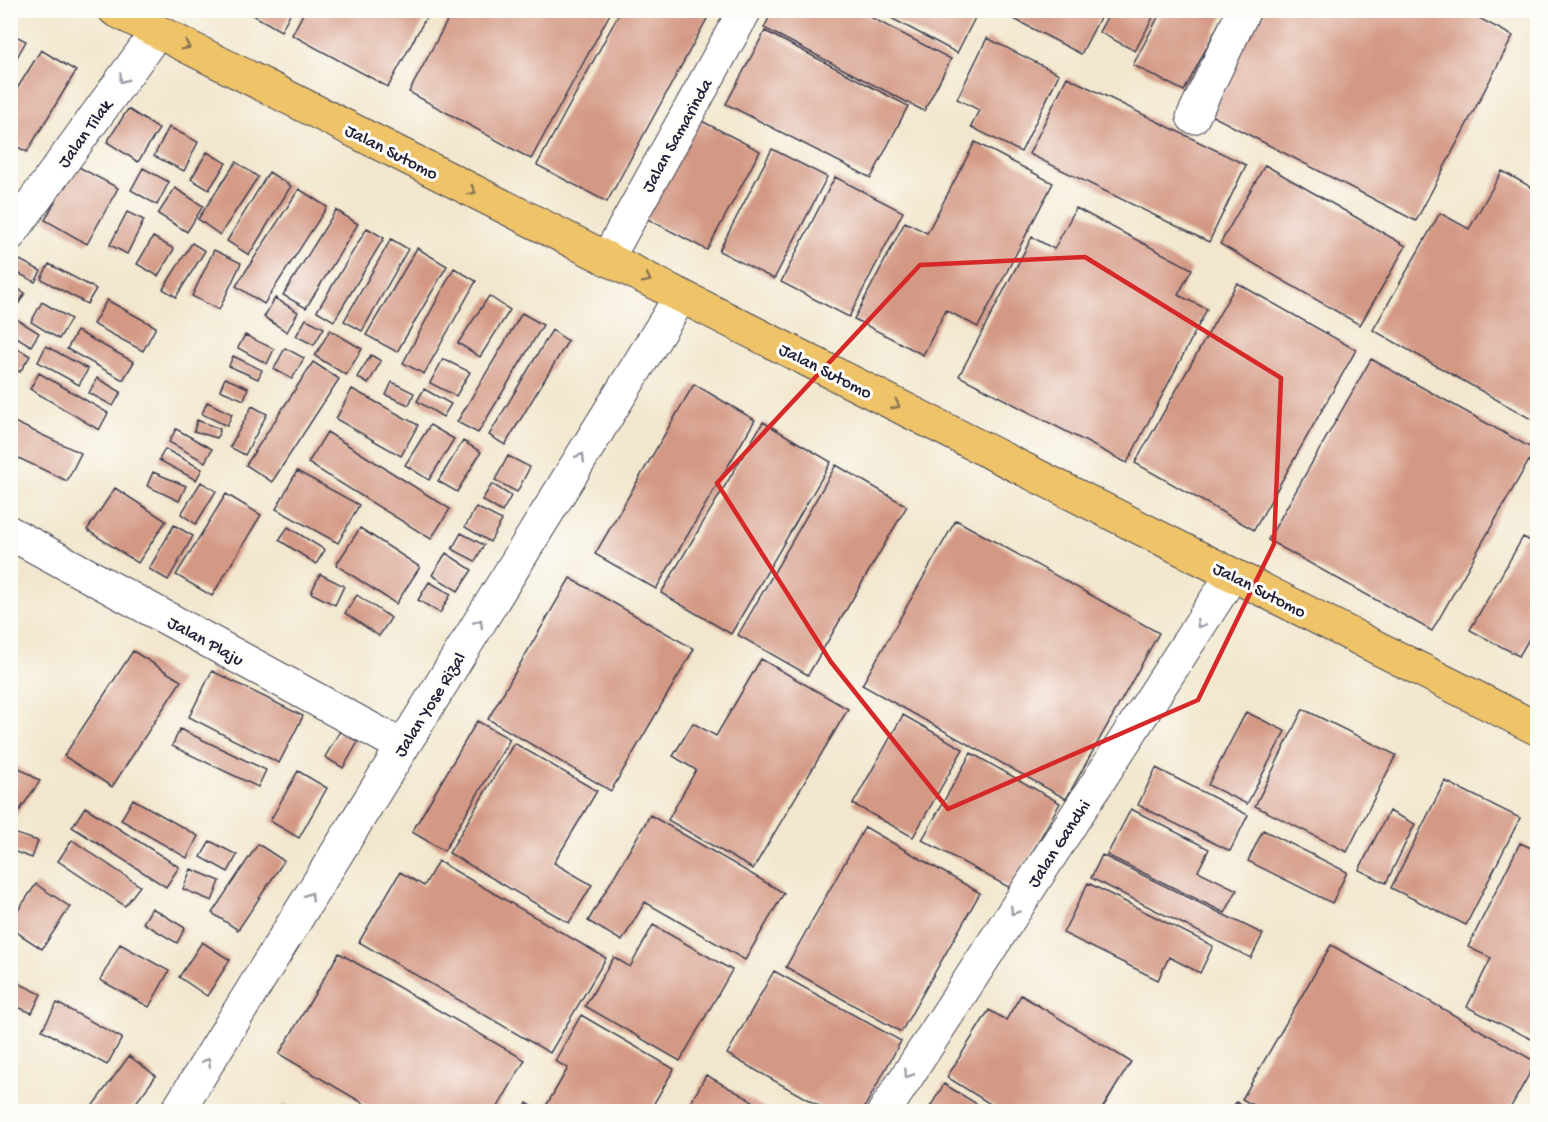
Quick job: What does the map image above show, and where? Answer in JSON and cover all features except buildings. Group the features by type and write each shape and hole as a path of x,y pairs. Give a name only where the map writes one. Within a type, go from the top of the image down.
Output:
{"main road":[{"name":"Jalan Sutomo","path":"115,10 1538,729"}],"street":[{"name":"Jalan Samarinda","path":"607,259 745,10"},
{"path":"1193,117 1244,10"},
{"name":"Jalan Tilak","path":"10,234 157,32"},
{"name":"Jalan Yose Rizal","path":"177,1112 681,296"},
{"name":"Jalan Plaju","path":"10,533 402,746"},
{"name":"Jalan Gandhi","path":"884,1112 1232,575"}],"highlighted area":[{"path":"1085,257 1281,378 1274,544 1198,700 948,809 831,662 717,483 920,265"}]}
